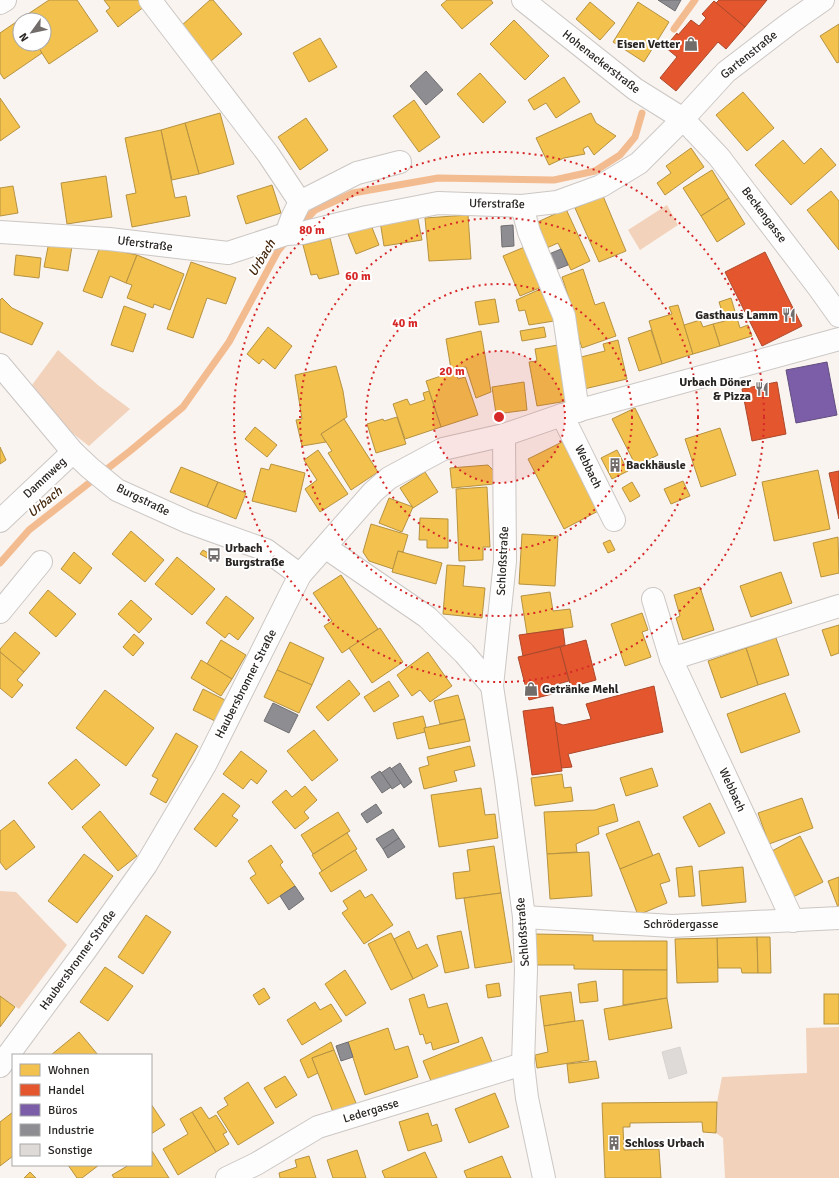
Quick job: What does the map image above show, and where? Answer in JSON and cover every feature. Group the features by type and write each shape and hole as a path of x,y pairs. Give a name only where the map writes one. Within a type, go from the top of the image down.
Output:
{"street":[{"path":"0,3 5,0"},
{"path":"150,0 268,154 300,202"},
{"name":"Hohenackerstraße","path":"523,0 635,90 683,119"},
{"name":"Gartenstraße","path":"683,119 726,72 790,23 823,0"},
{"name":"Uferstraße","path":"0,232 109,239 228,253 294,234 367,217 438,203 522,206 557,202 601,186 639,163 683,119"},
{"name":"Beckengasse","path":"683,119 719,157 815,282 839,316"},
{"path":"294,234 292,218 300,202 357,173 400,162"},
{"path":"522,206 529,232 564,316 570,413"},
{"name":"Haubersbronner Straße","path":"0,1066 81,957 146,865 205,765 300,575 373,492 389,478 443,449 504,435 570,413 839,340"},
{"name":"Burgstraße","path":"0,364 73,452 90,468 118,490 188,522 266,550 300,575"},
{"name":"Webbach","path":"570,413 614,520"},
{"name":"Schloßstraße","path":"504,435 505,561 492,686 524,917 526,970 523,1064 527,1098 544,1178"},
{"name":"Dammweg","path":"0,521 73,452"},
{"path":"325,547 427,617 464,653 492,686"},
{"path":"0,612 40,562"},
{"name":"Webbach","path":"653,599 671,659 794,920"},
{"path":"671,659 839,606"},
{"name":"Schrödergasse","path":"524,917 672,926 839,918"},
{"name":"Ledergasse","path":"226,1178 256,1164 318,1128 523,1064"}],"shaded area":[{"path":"667,205 678,225 640,250 628,230"},
{"path":"58,350 99,386 130,409 89,446 71,432 32,385"},
{"path":"0,891 16,892 67,945 19,1009 0,996"},
{"path":"839,1027 839,1178 725,1178 723,1138 716,1133 717,1102 722,1077 807,1073 806,1028"}],"building: Wohnen":[{"path":"49,0 77,0 98,31 49,64 41,52 52,52 52,12 31,12"},
{"path":"104,0 140,0 145,6 118,27 106,11 110,8"},
{"path":"210,0 213,0 242,34 211,61 181,26"},
{"path":"447,0 491,0 493,3 462,29 441,5"},
{"path":"590,2 615,23 600,40 576,19"},
{"path":"638,2 669,22 644,62 613,42"},
{"path":"514,20 549,56 525,80 490,44"},
{"path":"839,24 839,62 837,63 820,36"},
{"path":"12,25 12,52 42,53 4,79 0,73 0,33"},
{"path":"320,38 337,67 309,82 293,53"},
{"path":"480,73 506,102 483,123 457,94"},
{"path":"564,77 580,102 556,118 546,103 534,110 528,100"},
{"path":"743,92 774,128 747,151 716,115"},
{"path":"0,98 20,127 0,141"},
{"path":"414,100 440,137 419,152 393,116"},
{"path":"220,113 234,164 199,174 185,123"},
{"path":"591,113 596,123 616,136 594,155 588,146 583,149 585,154 564,158 549,165 536,138"},
{"path":"306,118 328,150 300,170 278,137"},
{"path":"185,123 199,174 172,180 161,130"},
{"path":"161,130 175,198 186,196 190,216 132,227 126,195 136,193 125,138"},
{"path":"783,140 804,164 821,148 836,165 791,205 755,165"},
{"path":"691,148 704,167 665,195 657,183 671,173 666,166"},
{"path":"712,170 729,198 701,216 683,188"},
{"path":"106,176 112,217 67,224 61,183"},
{"path":"272,185 281,213 246,224 237,196"},
{"path":"13,186 18,213 0,216 0,188"},
{"path":"831,191 839,201 839,250 807,210"},
{"path":"603,196 626,251 599,262 575,208"},
{"path":"729,198 745,224 717,242 701,216"},
{"path":"566,209 590,261 571,270 558,243 542,250 531,225"},
{"path":"417,214 422,240 384,246 380,221"},
{"path":"468,215 471,259 429,261 425,218"},
{"path":"371,225 379,245 356,254 348,234"},
{"path":"330,238 339,274 319,279 317,274 311,275 303,245"},
{"path":"49,242 72,246 68,271 44,267"},
{"path":"527,246 544,286 520,296 503,256"},
{"path":"100,247 137,255 126,283 110,276 102,298 83,291"},
{"path":"16,255 41,258 39,278 14,275"},
{"path":"137,255 184,274 170,310 154,304 153,308 127,298 132,285 126,283"},
{"path":"191,262 236,278 226,304 207,298 193,338 167,329"},
{"path":"583,269 595,305 604,302 616,336 582,348 571,315 574,314 562,277"},
{"path":"545,287 554,321 529,325 525,310 519,311 516,300"},
{"path":"2,298 12,308 43,323 32,345 0,332 0,300"},
{"path":"731,298 740,328 748,325 752,336 720,346 713,324 725,321 719,302"},
{"path":"495,299 499,322 479,325 475,302"},
{"path":"678,305 693,354 662,364 649,321 672,314 669,307"},
{"path":"124,306 146,314 133,352 111,345"},
{"path":"700,320 703,327 713,324 720,346 693,354 684,325"},
{"path":"268,327 292,346 275,369 263,359 259,364 247,354"},
{"path":"544,327 546,337 522,341 520,331"},
{"path":"651,330 662,364 639,371 628,338"},
{"path":"481,331 491,392 476,398 466,367 451,369 446,339"},
{"path":"618,340 627,379 584,389 577,358 605,351 603,344"},
{"path":"558,345 567,401 537,406 529,362 537,361 535,349"},
{"path":"336,366 343,391 347,417 321,434 326,442 302,446 296,420 302,419 295,375"},
{"path":"456,371 458,379 465,377 478,415 441,427 426,381"},
{"path":"524,382 527,410 496,414 492,387"},
{"path":"429,391 441,427 405,439 393,404 407,399 410,405 425,400 423,393"},
{"path":"635,408 658,455 636,466 612,419"},
{"path":"397,417 406,444 376,453 367,424 383,419 384,421"},
{"path":"344,419 378,472 351,490 328,453 332,451 321,434"},
{"path":"255,427 277,445 267,457 245,439"},
{"path":"720,428 736,475 701,487 685,439"},
{"path":"568,439 604,508 564,529 528,459"},
{"path":"0,447 6,460 0,464"},
{"path":"318,450 348,494 320,512 305,489 317,480 304,460"},
{"name":"Backhäusle","path":"617,450 628,471 612,479 601,458"},
{"path":"271,464 305,473 296,512 252,501 261,468 269,470"},
{"path":"488,465 494,471 494,484 452,488 450,468"},
{"path":"181,467 218,482 207,507 170,492"},
{"path":"818,470 830,529 774,541 762,482"},
{"path":"425,472 438,492 413,508 400,488"},
{"path":"683,481 690,496 671,504 664,489"},
{"path":"218,482 246,493 236,519 207,507"},
{"path":"632,482 640,496 630,502 622,488"},
{"path":"487,487 490,547 483,547 483,560 459,561 456,489"},
{"path":"389,498 413,507 402,532 379,523"},
{"path":"420,518 448,519 448,548 427,548 427,540 419,540"},
{"path":"371,524 408,535 403,552 398,551 393,569 369,561 363,552"},
{"path":"131,531 164,560 145,582 112,554"},
{"path":"522,534 558,536 555,586 519,584"},
{"path":"838,537 839,573 821,577 813,543"},
{"path":"610,540 615,550 608,553 603,543"},
{"path":"203,550 213,556 211,560 200,554"},
{"path":"398,551 442,563 436,584 392,572"},
{"path":"74,552 92,568 80,584 61,569"},
{"path":"177,557 215,589 192,615 155,584"},
{"path":"447,565 465,566 463,586 485,588 482,618 443,614"},
{"path":"781,572 792,603 751,617 740,586"},
{"path":"341,575 378,629 342,653 324,626 332,621 313,593"},
{"path":"700,587 714,630 683,640 676,618 680,616 674,595"},
{"path":"48,590 76,614 56,637 29,613"},
{"path":"550,592 553,611 570,609 573,627 527,634 521,596"},
{"path":"226,596 254,618 238,640 229,633 225,638 206,623"},
{"path":"131,600 152,619 139,633 118,614"},
{"path":"642,613 648,630 642,632 651,657 625,666 611,624"},
{"path":"839,625 839,653 831,656 822,630"},
{"path":"380,628 403,662 372,683 349,648"},
{"path":"15,632 40,653 24,672 0,652 0,649"},
{"path":"134,634 144,643 133,656 123,647"},
{"path":"776,638 789,675 758,685 746,648"},
{"path":"221,640 246,655 232,679 207,664"},
{"path":"290,642 324,658 312,685 277,670"},
{"path":"746,648 758,685 721,698 708,661"},
{"path":"0,652 24,672 17,680 23,685 12,698 0,688"},
{"path":"428,652 452,686 430,702 420,690 412,696 397,675"},
{"path":"201,660 232,679 221,696 191,678"},
{"path":"277,670 312,685 299,713 264,697"},
{"path":"349,680 360,694 328,721 316,707"},
{"path":"389,681 399,696 374,712 364,697"},
{"path":"203,689 225,700 215,721 193,710"},
{"path":"105,690 154,728 126,766 76,728"},
{"path":"785,693 800,732 741,753 727,714"},
{"path":"458,695 465,719 440,724 434,701"},
{"path":"423,716 426,727 424,728 425,732 397,739 393,723"},
{"path":"465,719 470,741 429,749 424,728"},
{"path":"314,730 338,760 312,781 287,751"},
{"path":"176,733 198,746 166,803 150,794 158,779 152,776"},
{"path":"470,746 475,766 454,771 457,781 424,789 419,768 429,765 427,757"},
{"path":"241,751 267,771 257,784 251,779 243,789 223,774"},
{"path":"76,759 100,785 72,810 48,783"},
{"path":"652,768 658,786 626,796 620,778"},
{"path":"562,774 564,788 571,787 573,801 535,806 531,778"},
{"path":"305,786 317,800 304,812 309,818 295,829 272,802 286,790 292,797"},
{"path":"481,788 485,815 495,814 498,838 439,847 431,795"},
{"path":"223,793 240,806 232,816 238,820 216,847 194,829"},
{"path":"802,798 813,828 769,844 758,813"},
{"path":"710,803 725,833 699,847 683,817"},
{"path":"614,804 618,821 598,827 599,834 576,844 577,852 547,854 544,812 595,810"},
{"path":"100,811 137,856 118,871 82,827"},
{"path":"338,812 350,831 313,854 301,835"},
{"path":"14,820 35,847 6,870 0,862 0,831"},
{"path":"639,821 653,856 620,869 606,834"},
{"path":"347,833 357,849 322,871 312,855"},
{"path":"800,836 823,882 793,897 770,852"},
{"path":"271,845 283,862 280,865 295,886 268,904 250,878 256,874 248,861"},
{"path":"494,846 501,893 456,899 453,873 470,871 467,850"},
{"path":"355,850 367,870 331,892 319,873"},
{"path":"589,852 592,896 550,899 547,854"},
{"path":"659,853 670,881 660,884 667,903 638,915 620,869"},
{"path":"84,854 113,876 77,923 48,901"},
{"path":"692,866 695,896 679,897 676,868"},
{"path":"743,867 746,902 702,906 699,871"},
{"path":"839,877 839,910 828,881"},
{"path":"360,890 365,898 372,894 393,925 364,944 342,913 348,909 343,901"},
{"path":"501,893 512,962 475,968 464,898"},
{"path":"146,915 171,932 143,974 118,957"},
{"path":"409,931 417,949 427,944 438,966 413,979 394,939"},
{"path":"461,931 469,968 445,973 437,936"},
{"path":"391,933 413,979 391,990 368,944"},
{"path":"533,934 593,935 593,941 667,941 667,970 574,969 574,965 533,965"},
{"path":"757,937 758,973 742,973 741,968 718,968 717,938"},
{"path":"757,937 770,937 771,973 758,973"},
{"path":"717,938 718,982 677,983 675,939"},
{"path":"105,967 133,986 108,1021 80,1002"},
{"path":"345,970 366,1003 346,1016 325,984"},
{"path":"623,970 667,970 667,998 623,1005"},
{"path":"596,981 598,1001 580,1003 578,984"},
{"path":"499,983 501,996 488,998 486,985"},
{"path":"264,988 270,998 259,1005 253,995"},
{"path":"571,992 575,1021 544,1026 540,996"},
{"path":"424,994 428,1008 447,1003 459,1042 433,1050 431,1042 426,1044 423,1034 420,1035 409,999"},
{"path":"824,994 839,994 839,1024 824,1024"},
{"path":"0,996 15,1007 0,1027"},
{"path":"667,998 672,1028 609,1040 604,1009"},
{"path":"315,1002 320,1010 331,1004 342,1021 302,1045 287,1020"},
{"path":"583,1020 589,1060 537,1068 535,1055 548,1052 544,1026"},
{"path":"388,1028 395,1050 408,1046 418,1077 365,1095 348,1042"},
{"path":"79,1032 97,1054 52,1054"},
{"path":"482,1037 492,1062 433,1086 423,1061"},
{"path":"331,1042 334,1050 312,1058 318,1073 308,1078 300,1060"},
{"path":"334,1050 356,1103 333,1112 312,1058"},
{"path":"596,1061 599,1078 569,1083 567,1064"},
{"path":"285,1076 297,1095 276,1108 264,1088"},
{"path":"248,1082 274,1123 238,1145 217,1112 228,1105 224,1098"},
{"path":"495,1093 509,1127 469,1143 455,1109"},
{"name":"Schloss Urbach","path":"717,1102 716,1133 703,1132 702,1122 630,1123 630,1127 623,1127 624,1150 659,1149 661,1178 605,1178 602,1103"},
{"path":"152,1106 165,1125 152,1133"},
{"path":"201,1107 209,1119 216,1115 227,1132 223,1134 229,1144 216,1152 192,1112"},
{"path":"192,1112 216,1152 178,1175 163,1149 188,1134 180,1119"},
{"path":"12,1113 12,1157 0,1166 0,1122"},
{"path":"428,1113 432,1126 437,1124 442,1141 408,1151 399,1122"},
{"path":"357,1150 366,1178 333,1178 327,1160"},
{"path":"152,1151 169,1178 114,1178 112,1175 127,1166 152,1166"},
{"path":"425,1152 437,1178 385,1178 382,1171"},
{"path":"309,1156 316,1178 280,1178 279,1173 297,1167 295,1160"},
{"path":"502,1156 511,1178 467,1178 464,1171"},
{"path":"69,1166 98,1166 82,1178 77,1178"},
{"path":"30,1172 36,1178 24,1178"}],"building: Handel":[{"path":"719,0 767,0 745,27 716,3"},
{"name":"Eisen Vetter","path":"714,1 745,27 726,49 718,42 676,91 660,78 677,57 665,47 691,20 699,26 706,18 702,14"},
{"path":"765,252 802,326 762,346 725,272"},
{"path":"777,382 786,434 752,441 742,389"},
{"path":"839,471 839,519 829,473"},
{"path":"563,629 565,645 523,656 519,635"},
{"path":"586,640 596,680 571,687 560,647"},
{"path":"560,647 569,681 554,685 556,693 529,700 518,657"},
{"path":"654,686 663,732 568,754 572,767 561,768 555,722 563,725 591,719 586,704"},
{"path":"553,707 562,771 532,775 523,711"}],"building: Büros":[{"path":"827,362 837,415 796,423 786,370"}],"building: Industrie":[{"path":"658,0 681,0 675,11"},
{"path":"426,71 443,90 426,105 410,86"},
{"path":"513,225 514,246 502,247 501,226"},
{"path":"561,249 568,265 555,270 549,254"},
{"path":"273,703 298,715 289,733 264,721"},
{"path":"400,763 412,782 404,788 391,769"},
{"path":"390,767 401,783 392,789 381,773"},
{"path":"380,771 391,787 382,793 371,777"},
{"path":"376,804 382,813 367,823 361,814"},
{"path":"393,829 399,838 383,849 376,839"},
{"path":"399,838 405,847 388,858 383,849"},
{"path":"295,886 304,899 289,910 280,896"},
{"path":"348,1042 353,1057 341,1061 336,1046"}],"building: Sonstige":[{"path":"680,1047 687,1073 669,1079 662,1052"}],"waterway":[{"name":"Urbach","path":"674,29 695,0"},
{"name":"Urbach","path":"298,228 315,210 353,193 438,178 554,180 595,171 620,155 635,137 642,113"},
{"name":"Urbach","path":"0,563 29,530 130,451 183,407 229,342 278,251 287,240"}],"place":[{"name":"Eisen Vetter","path":"691,44"},
{"name":"Gasthaus Lamm","path":"789,315"},
{"name":"Urbach Döner & Pizza","path":"762,389"},
{"name":"Backhäusle","path":"615,465"},
{"name":"Urbach Burgstraße","path":"214,555"},
{"name":"Getränke Mehl","path":"531,689"},
{"name":"Schloss Urbach","path":"614,1143"}]}
